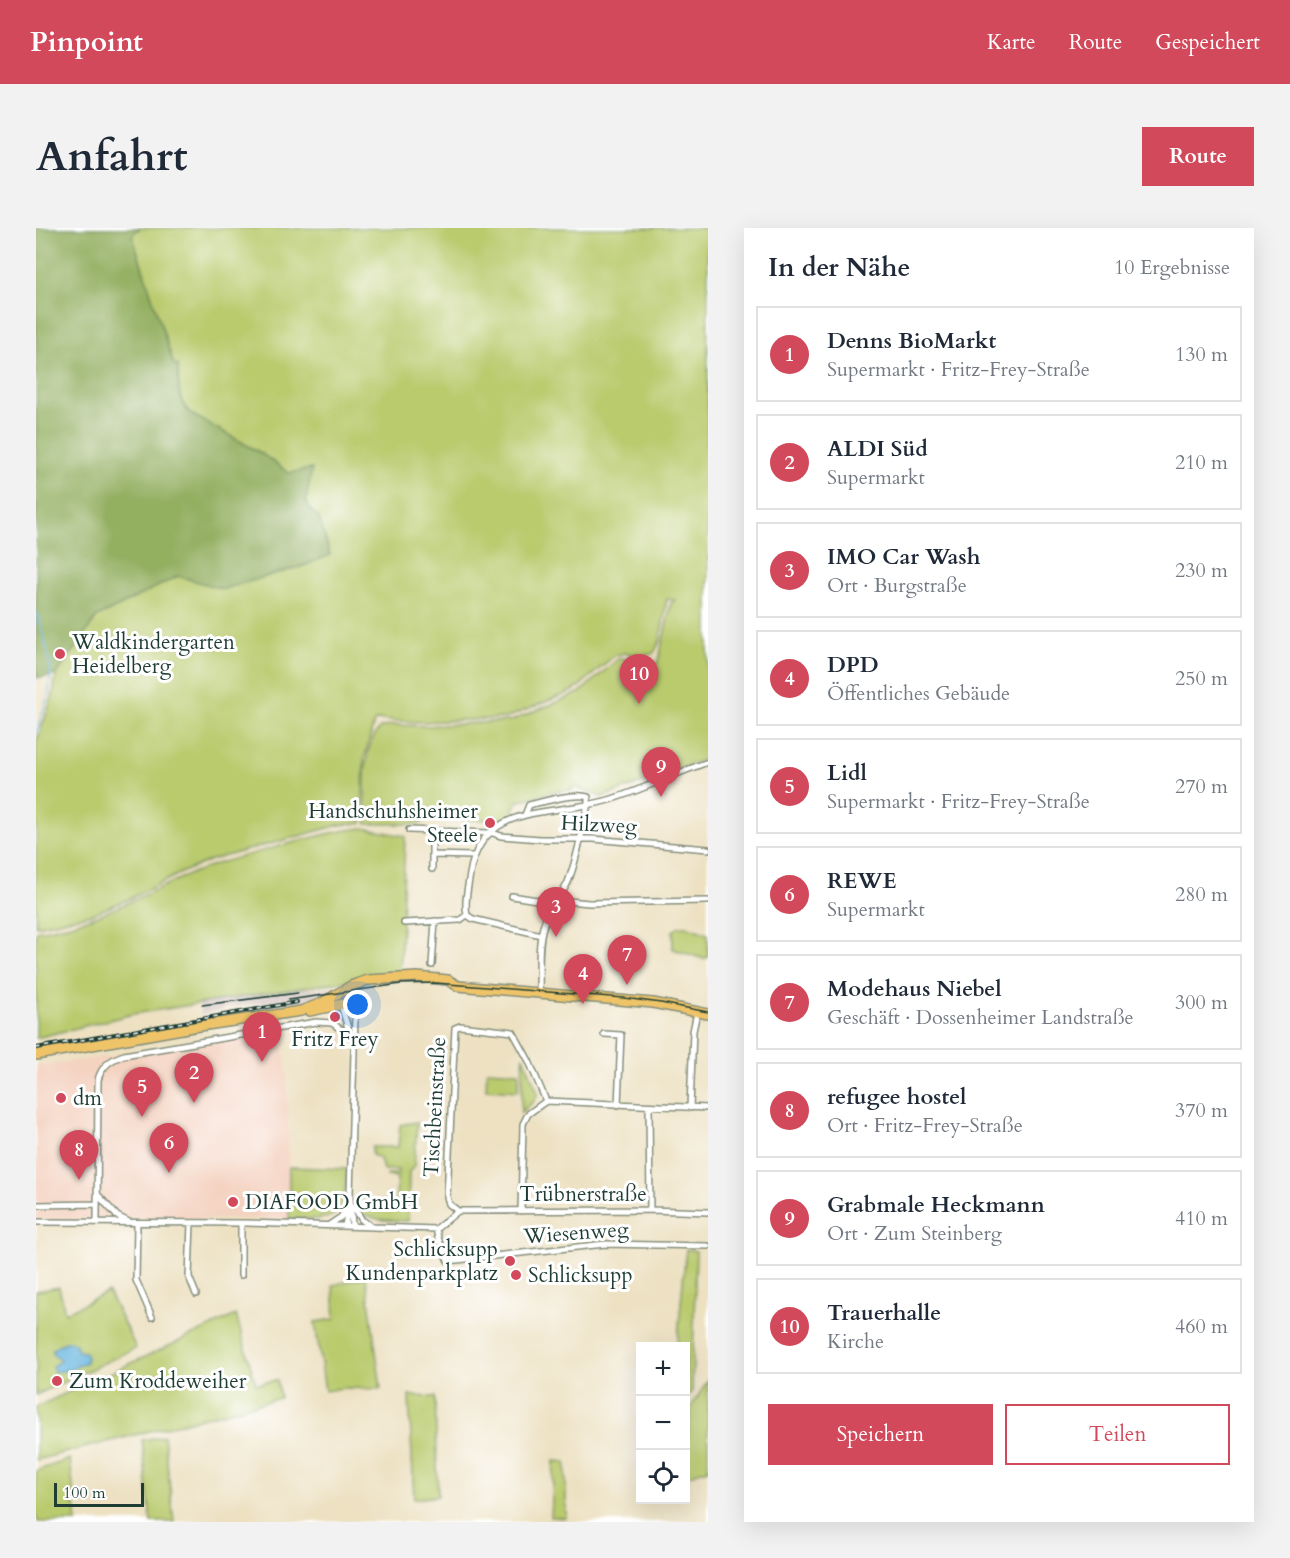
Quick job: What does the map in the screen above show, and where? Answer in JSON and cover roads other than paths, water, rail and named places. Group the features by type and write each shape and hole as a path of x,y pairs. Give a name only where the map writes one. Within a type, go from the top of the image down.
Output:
{"main road":[{"path":"301,1011 326,1001 358,983 376,979 417,977 447,980 458,986 653,1003 708,1014"},
{"path":"36,1055 344,1005 348,993 376,979"}],"street":[{"path":"467,915 466,904 473,856 489,832 525,815 588,804 634,792 708,762"},
{"path":"525,815 529,806 570,797 587,796 588,804 571,873 557,902 546,916 541,935 539,992"},
{"name":"Hilzweg","path":"409,830 489,832 507,836 708,849"},
{"path":"432,838 432,869"},
{"path":"432,855 473,856"},
{"path":"512,896 543,901 589,903 708,901"},
{"path":"404,923 460,920 467,915"},
{"path":"467,915 473,919 541,935"},
{"path":"432,964 435,921"},
{"path":"348,1226 355,1016 363,1000"},
{"path":"326,1001 344,1005 355,1016"},
{"path":"332,1023 336,1021 344,1005"},
{"path":"344,1005 353,1052"},
{"path":"690,1108 693,1031 696,1017"},
{"path":"97,1222 98,1080 105,1066 111,1061 124,1055 316,1022 332,1023 350,1036"},
{"name":"Tischbeinstraße","path":"458,1211 449,1204 447,1197 455,1028 460,1026 513,1032 529,1061 546,1101"},
{"path":"604,1034 621,1035 618,1105"},
{"path":"521,1211 523,1124 528,1114 546,1101 708,1108"},
{"path":"648,1107 650,1210"},
{"path":"97,1194 117,1216 133,1222"},
{"path":"36,1205 97,1204"},
{"path":"329,1225 350,1205"},
{"path":"350,1205 362,1220 372,1227"},
{"path":"36,1222 241,1223 436,1229 458,1211"},
{"name":"Trübnerstraße","path":"458,1211 708,1212"},
{"path":"133,1222 136,1280 152,1317"},
{"path":"191,1223 189,1277 195,1294"},
{"path":"241,1223 242,1275"},
{"name":"Wiesenweg","path":"436,1229 448,1260 604,1244 708,1246"}],"water":[{"path":"69,1341 76,1344 78,1351 85,1352 86,1362 70,1370 54,1372 52,1366 60,1361 52,1350"}],"waterway":[{"path":"36,611 48,652"},
{"path":"36,733 50,685 48,655"}],"tram line":[{"path":"288,1000 401,984 436,983 624,998 708,1012"},
{"path":"202,1005 298,993"}],"railway":[{"path":"36,1048 297,1002"}],"place":[{"name":"Waldkindergarten Heidelberg","path":"60,654"},
{"name":"Trauerhalle","path":"639,704"},
{"name":"Grabmale Heckmann","path":"661,797"},
{"name":"Handschuhsheimer Steele","path":"490,823"},
{"name":"IMO Car Wash","path":"556,937"},
{"name":"Modehaus Niebel","path":"627,985"},
{"name":"DPD","path":"583,1004"},
{"name":"Fritz Frey","path":"335,1017"},
{"name":"Denns BioMarkt","path":"262,1062"},
{"name":"dm","path":"61,1098"},
{"name":"ALDI Süd","path":"194,1103"},
{"name":"Lidl","path":"142,1117"},
{"name":"REWE","path":"169,1173"},
{"name":"refugee hostel","path":"79,1180"},
{"name":"DIAFOOD GmbH","path":"233,1202"},
{"name":"Schlicksupp Kundenparkplatz","path":"510,1261"},
{"name":"Schlicksupp","path":"516,1275"},
{"name":"Zum Kroddeweiher","path":"57,1381"}]}
